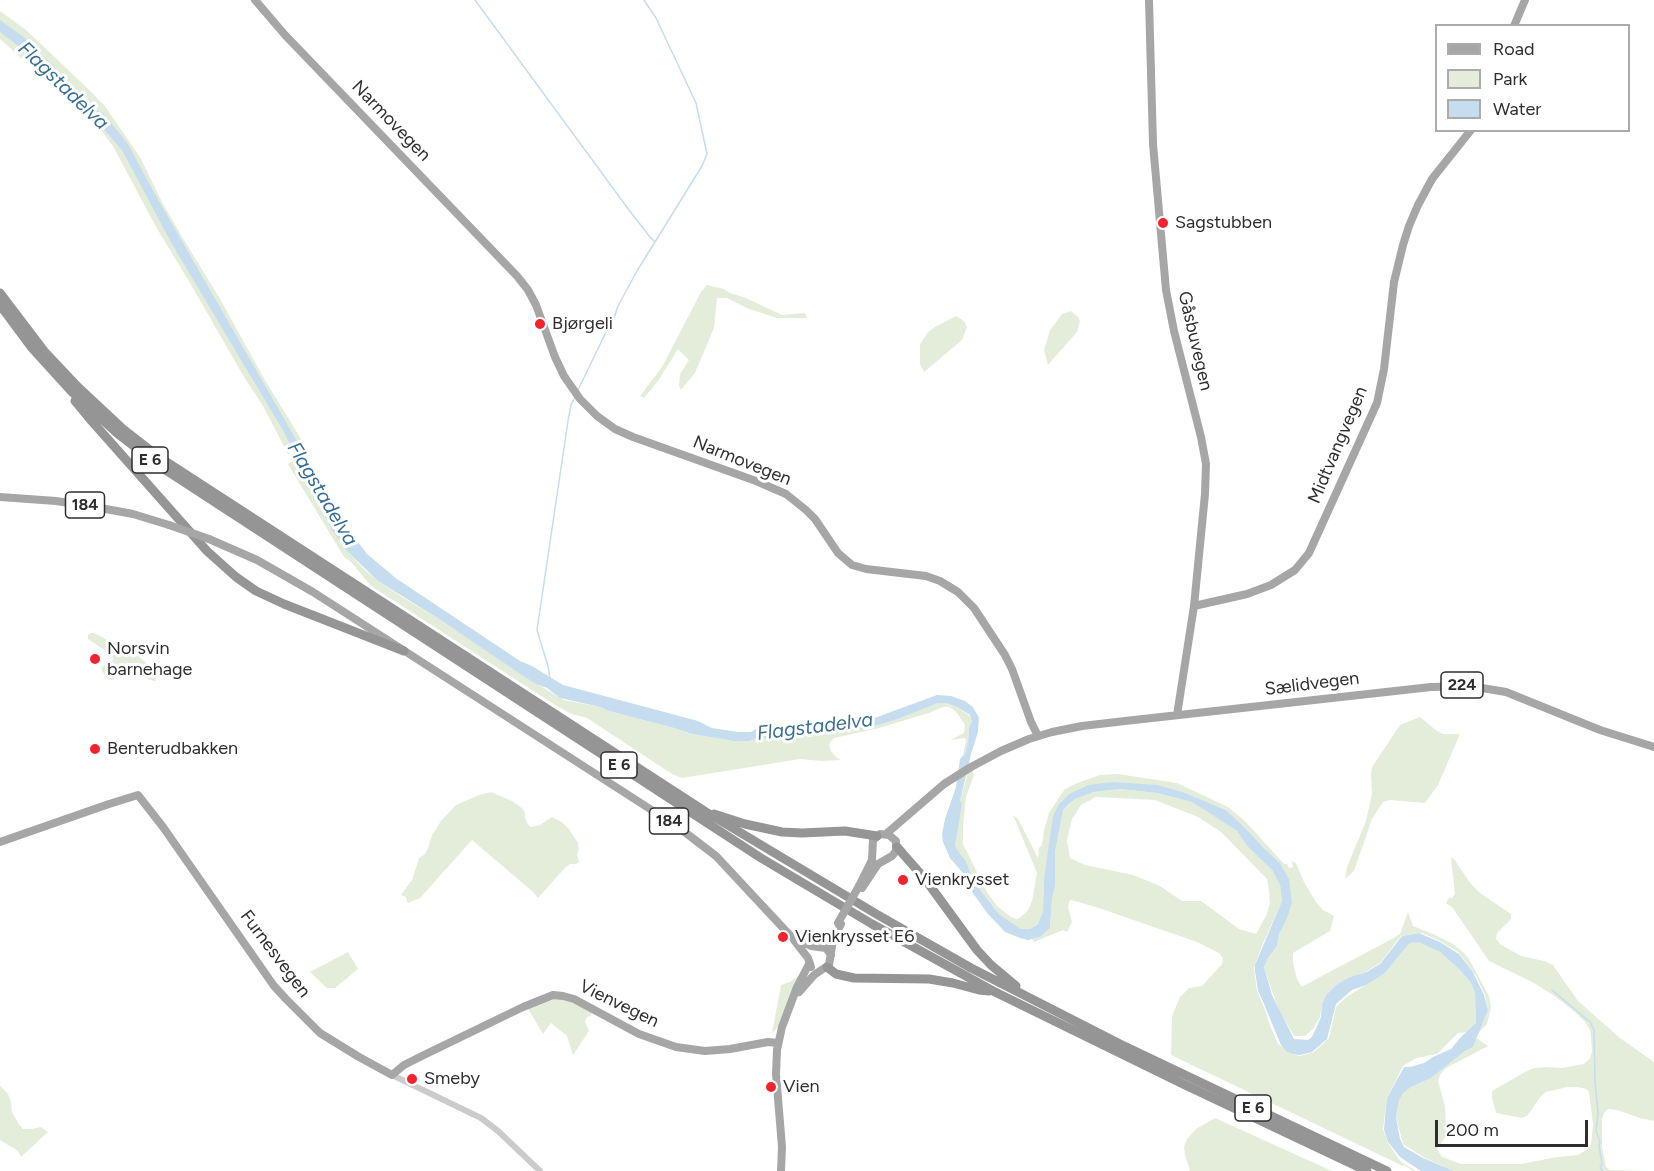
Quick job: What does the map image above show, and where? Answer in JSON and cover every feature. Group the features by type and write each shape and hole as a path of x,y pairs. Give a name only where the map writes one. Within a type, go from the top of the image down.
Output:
{"highway":[{"name":"E 6","path":"0,292 44,351 78,387 115,422 159,457 706,813 971,968 1194,1080 1387,1171"},
{"name":"E 6","path":"0,305 32,348 60,379 118,434 173,476 761,858 993,991 1367,1171"},
{"name":"E 6","path":"60,379 89,418 207,551 236,577 256,591 284,604 404,651"},
{"name":"E 6","path":"706,813 718,814 753,826 782,832 882,835"},
{"name":"E 6","path":"896,844 977,950 1006,979 1034,1001"},
{"name":"E 6","path":"823,969 854,978 929,979 993,991"}],"main road":[{"name":"Narmovegen","path":"255,0 285,35 518,276 533,300 555,357 573,389 597,416 620,431 786,494 807,510 838,554 852,565 866,569 926,576 950,586 974,608 999,644 1012,669 1034,738"},
{"name":"Gåsbuvegen","path":"1149,0 1153,144 1166,283 1174,331 1206,464 1205,494 1183,688 1182,715"},
{"path":"1515,24 1525,0"},
{"name":"Midtvangvegen","path":"1194,606 1238,596 1271,585 1295,570 1309,553 1377,403 1384,369 1394,282 1409,226 1432,179 1469,132"},
{"name":"184","path":"0,497 56,501 133,514 209,539 248,555 294,581 695,838 722,862 792,937 808,961"},
{"name":"Sælidvegen","path":"906,818 932,793 971,767 1034,738 1082,726 1431,687 1470,686 1506,692 1600,730 1654,747"},
{"name":"Furnesvegen","path":"0,842 138,795 163,826 274,986 320,1033 345,1050 392,1074"},
{"name":"224","path":"781,1171 782,1138 776,1074 778,1043 782,1027 810,951 829,937 860,887 874,852 872,843 906,818"},
{"name":"224","path":"860,887 878,864 892,856 898,831 906,818"},
{"path":"882,835 892,836 896,844"},
{"path":"874,852 878,857 885,858"},
{"name":"224","path":"793,1000 831,962 833,940 839,924"},
{"name":"184","path":"792,937 810,946 818,947"},
{"path":"818,947 826,948 831,956"},
{"path":"808,961 813,968 823,969"},
{"name":"Vienvegen","path":"392,1074 404,1065 456,1039 539,1000 557,995 574,999 639,1034 676,1047 705,1051 768,1042 778,1043"}],"street":[{"name":"Furnesvegen","path":"392,1074 481,1118 540,1171"}],"green space":[{"path":"0,11 26,30 104,105 140,157 162,202 303,442 288,454 263,406 156,227 114,148 102,131 66,96 0,39"},
{"path":"707,285 724,289 782,315 805,313 807,318 777,318 749,309 727,298 717,298 714,328 695,373 681,390 680,374 689,360 678,349 658,381 644,398 640,396 662,367 701,292"},
{"path":"1071,311 1080,321 1077,332 1048,365 1044,350 1050,330 1062,314"},
{"path":"956,316 964,321 967,327 962,340 924,372 920,364 920,344 928,332"},
{"path":"296,459 330,527 364,569 402,597 564,700 600,707 692,734 734,741 840,733 868,728 938,703 946,703 957,707 971,717 965,753 963,754 965,738 950,740 964,733 965,725 953,709 943,707 879,728 834,738 829,745 835,756 841,760 800,759 682,778 672,774 587,718 572,714 555,705 371,586 344,557 288,464"},
{"path":"91,633 138,656 156,672 156,681 149,680 140,670 129,667 121,668 113,680 108,679 102,667 113,660 112,655 88,639"},
{"path":"1420,717 1443,734 1460,734 1438,785 1425,803 1390,800 1383,802 1372,819 1354,871 1345,879 1347,867 1366,821 1372,794 1372,767 1400,725"},
{"path":"972,770 974,775 966,797 963,844 987,892 997,906 1011,917 1020,918 1028,910 1037,873 1013,815 1018,819 1038,858 1049,813 1064,790 1075,784 1100,775 1118,774 1177,783 1228,807 1245,821 1284,864 1287,864 1289,868 1293,867 1292,861 1296,863 1316,902 1323,910 1334,916 1330,931 1293,953 1293,963 1301,986 1400,934 1408,912 1413,926 1453,944 1469,959 1489,996 1491,1007 1487,1024 1479,1032 1488,1010 1485,995 1466,962 1458,952 1440,941 1418,933 1401,936 1381,962 1366,972 1336,985 1326,995 1320,1017 1313,1029 1305,1036 1294,1036 1279,1010 1264,967 1277,946 1279,934 1286,921 1289,879 1280,863 1226,810 1183,792 1158,785 1088,785 1069,794 1059,804 1044,879 1043,911 1038,924 1030,929 1021,929 999,914 972,879 966,861 955,846 960,801 968,772"},
{"path":"1120,789 1157,793 1192,802 1237,831 1248,847 1272,870 1280,885 1282,901 1254,968 1257,991 1278,1044 1292,1054 1300,1056 1314,1052 1329,1038 1336,1007 1346,997 1385,973 1410,943 1419,941 1440,952 1460,970 1471,983 1475,993 1476,1023 1468,1032 1458,1033 1437,1054 1416,1058 1403,1066 1387,1098 1383,1129 1388,1143 1401,1162 1416,1171 1171,1055 1172,1016 1180,997 1189,988 1202,986 1222,964 1223,958 1219,953 1197,942 1071,900 1068,907 1072,922 1067,932 1063,930 1034,942 1032,939 1040,937 1050,928 1055,886 1055,852 1063,810 1075,799 1094,792","holes":["1096,797 1155,800 1198,817 1221,832 1267,879 1270,903 1256,934 1239,929 1201,901 1182,901 1160,886 1133,875 1085,865 1070,858 1067,840 1072,819 1081,805"]},
{"path":"491,792 522,808 527,823 531,827 540,825 552,817 562,822 578,843 579,862 565,868 538,898 472,840 420,898 408,903 406,897 401,895 412,880 419,858 425,854 432,835 441,821 456,805"},
{"path":"1451,858 1480,893 1511,914 1511,919 1497,933 1496,939 1500,944 1521,956 1553,965 1578,1001 1620,1038 1654,1062 1654,1121 1608,1109 1602,1119 1602,1146 1606,1167 1610,1170 1654,1171 1454,1171 1425,1158 1403,1144 1396,1117 1402,1093 1431,1078 1473,1047 1476,1038 1488,1046 1446,1068 1438,1081 1445,1106 1446,1136 1437,1149 1442,1157 1461,1164 1521,1164 1578,1155 1588,1149 1591,1144 1593,1124 1589,1092 1586,1089 1567,1087 1546,1092 1527,1116 1522,1118 1496,1113 1492,1091 1525,1072 1534,1068 1562,1068 1584,1064 1592,1052 1590,1030 1575,1012 1556,997 1534,983 1489,961 1452,907 1446,903 1455,894"},
{"path":"348,952 358,969 335,988 327,988 310,972"},
{"path":"798,976 777,1028 772,1033 781,985"},
{"path":"561,997 592,1010 591,1016 585,1021 589,1031 573,1055 567,1036 551,1023 543,1034 527,1007 539,1001"},
{"path":"0,1086 8,1094 12,1112 23,1129 41,1127 48,1132 21,1157 18,1151 0,1140"},
{"path":"1215,1118 1332,1171 1190,1171 1184,1147 1187,1139 1196,1129"}],"water":[{"name":"Flagstadelva","path":"0,20 25,38 72,87 104,114 128,144 344,523 367,554 397,579 520,661 563,685 698,721 712,728 751,732 757,728 771,726 837,725 869,720 937,695 951,696 965,701 973,707 979,718 978,732 960,801 962,803 955,846 966,861 972,878 999,914 1021,929 1030,929 1038,924 1043,911 1044,879 1053,816 1059,804 1069,794 1088,785 1113,782 1158,785 1183,792 1226,810 1280,863 1289,879 1292,903 1279,934 1277,946 1264,967 1272,995 1294,1039 1308,1040 1312,1037 1321,1017 1322,1004 1326,995 1336,985 1350,977 1367,972 1381,963 1402,936 1419,933 1440,942 1459,954 1473,972 1488,1010 1473,1047 1431,1078 1403,1093 1399,1100 1396,1117 1400,1139 1404,1147 1454,1171 1421,1171 1400,1157 1388,1142 1384,1130 1385,1117 1387,1098 1404,1067 1424,1063 1451,1049 1476,1023 1475,993 1471,983 1440,952 1419,942 1410,943 1385,973 1366,985 1352,990 1336,1004 1327,1039 1312,1052 1300,1055 1286,1051 1281,1045 1258,991 1255,971 1255,965 1282,901 1280,885 1272,870 1248,847 1237,831 1192,802 1157,793 1120,789 1094,792 1075,799 1063,810 1055,852 1055,886 1050,928 1040,937 1028,940 1020,938 1005,932 988,914 965,882 962,872 950,858 943,842 945,819 956,787 960,759 965,753 972,721 970,715 957,707 938,703 898,719 840,733 749,741 734,741 692,734 600,707 560,698 378,581 348,552 331,529 284,432 172,244 122,150 87,110 0,32"}],"waterway":[{"path":"475,0 655,242"},
{"path":"578,390 637,271 702,166 707,154 696,103 656,18 644,0"},
{"path":"550,678 537,630 568,421 575,397"},
{"path":"1552,990 1590,1022 1594,1030 1598,1113 1596,1131 1600,1141 1602,1163 1600,1168 1603,1171"}],"place":[{"name":"Sagstubben","path":"1163,223"},
{"name":"Bjørgeli","path":"540,324"},
{"name":"Norsvin barnehage","path":"95,659"},
{"name":"Benterudbakken","path":"95,749"},
{"name":"Vienkrysset","path":"903,880"},
{"name":"Vienkrysset E6","path":"783,937"},
{"name":"Smeby","path":"412,1079"},
{"name":"Vien","path":"771,1087"}]}
